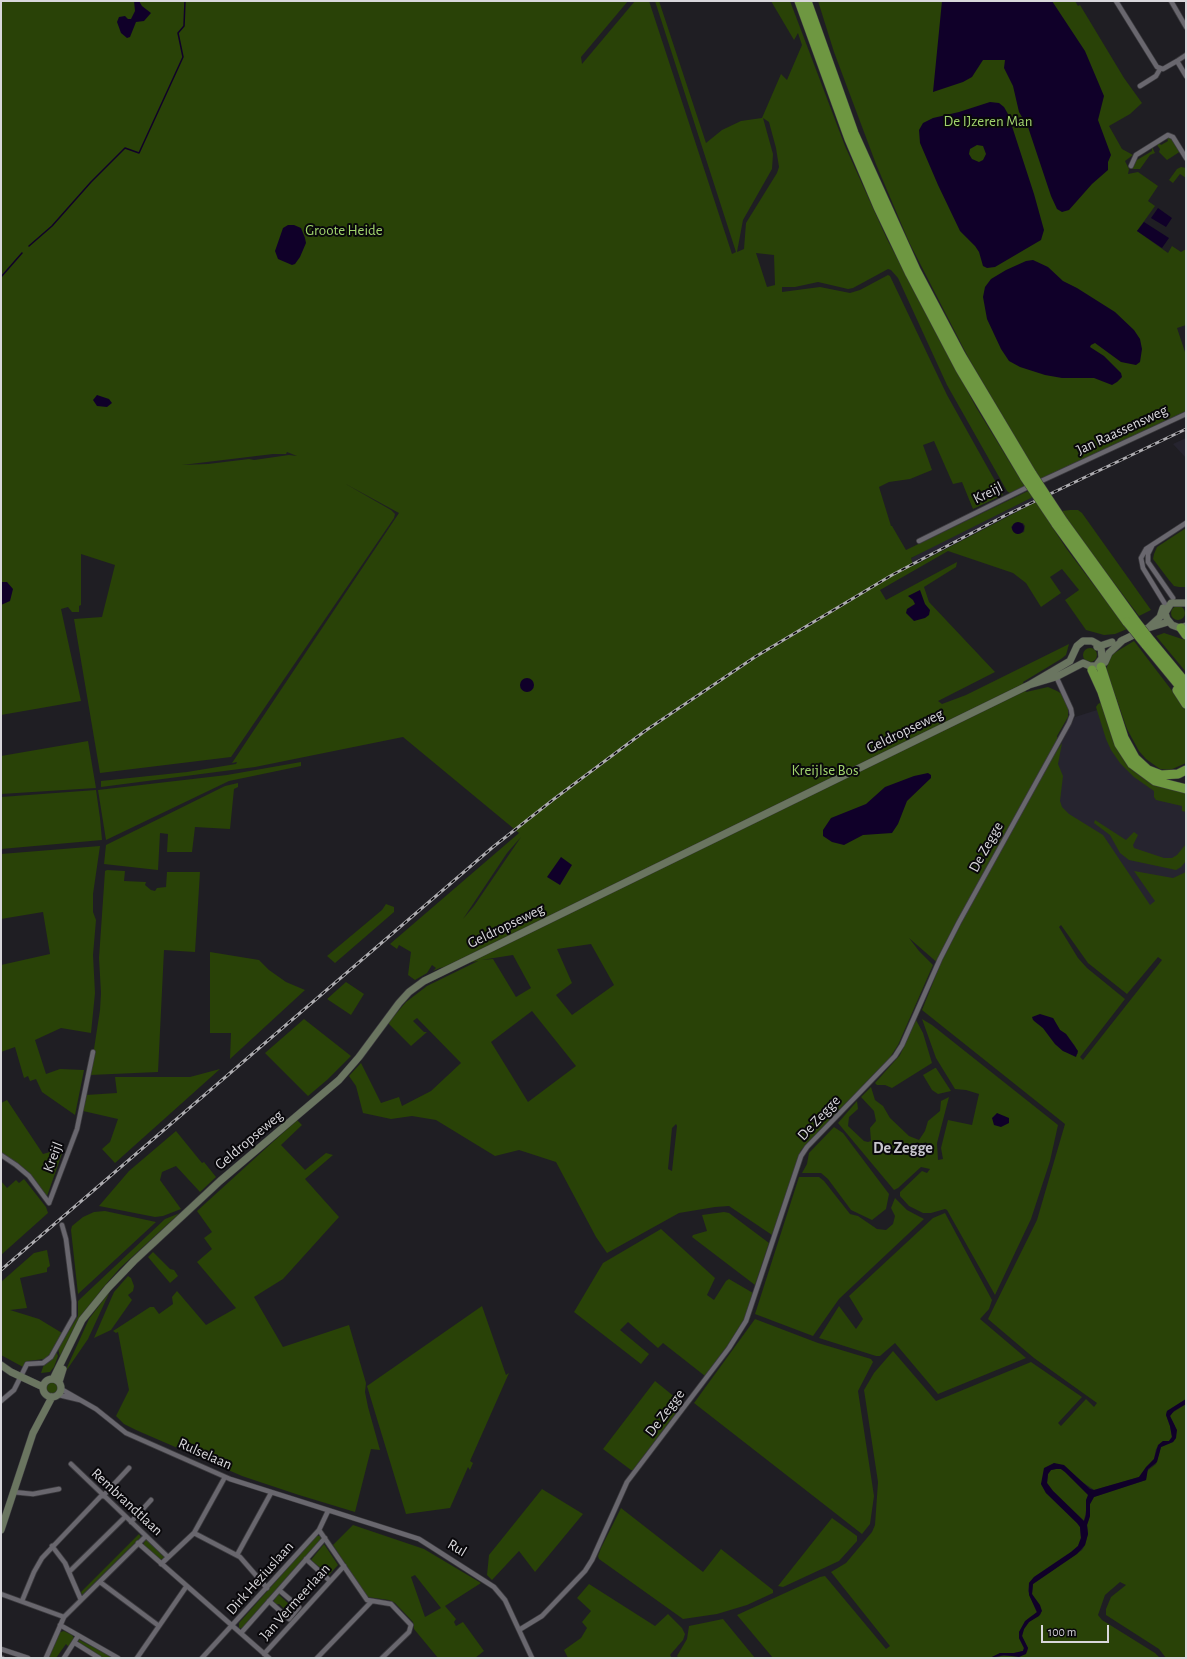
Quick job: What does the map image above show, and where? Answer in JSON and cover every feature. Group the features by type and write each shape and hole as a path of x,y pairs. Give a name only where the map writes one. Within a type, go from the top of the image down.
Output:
{"highway":[{"path":"799,1 849,139 894,240 960,369 1059,522 1148,643 1186,704"},
{"path":"807,1 854,133 916,270 961,355 1029,476"},
{"path":"1148,643 1186,683"},
{"path":"1098,668 1104,678 1124,738 1138,762 1148,770 1161,775 1178,774 1186,770"},
{"path":"1098,668 1106,704 1119,744 1128,760 1150,778 1164,784 1186,789"},
{"path":"1164,668 1186,694"}],"main road":[{"path":"1148,628 1157,626 1165,619 1168,602 1185,601"},
{"path":"1165,619 1174,626 1185,626"},
{"path":"1103,650 1165,619"},
{"path":"1055,674 1068,671 1081,665 1098,668 1103,650 1112,642 1123,640"},
{"path":"1081,665 1078,654 1083,644"},
{"path":"1055,674 1074,657 1077,646 1090,644 1103,650"},
{"name":"Geldropseweg","path":"1,1530 37,1425 52,1388 60,1376 86,1317 108,1288 134,1261 220,1181 339,1080 359,1057 399,1003 409,992 424,981 1029,685 1055,674"},
{"path":"2,1366 52,1388"}],"street":[{"path":"1116,1 1155,64 1160,69"},
{"path":"1170,1 1186,27"},
{"path":"1140,86 1156,76 1160,69 1186,55"},
{"path":"1177,61 1186,76"},
{"path":"1131,166 1136,155 1168,135 1172,137 1186,158"},
{"name":"Jan Raassensweg","path":"1068,468 1186,414"},
{"name":"Kreijl","path":"919,541 1068,468"},
{"path":"1168,602 1159,592 1142,565 1143,553 1186,523"},
{"path":"1152,546 1148,554 1148,562 1168,602"},
{"name":"De Zegge","path":"519,1630 542,1616 585,1571 592,1560 627,1482 729,1348 746,1322 804,1152 889,1062 902,1045 940,960 959,922 1071,720 1071,709 1055,674"},
{"name":"Kreijl","path":"1,1155 29,1176 49,1203 76,1129 93,1052"},
{"path":"1,1401 14,1390 27,1364 43,1363 51,1357 74,1316 74,1302 66,1238 62,1225"},
{"name":"Rulselaan","path":"52,1388 82,1400 96,1409 126,1433 225,1477 271,1493 328,1510"},
{"name":"Rembrandtlaan","path":"71,1464 102,1496 168,1557"},
{"path":"22,1602 34,1572 52,1546 129,1468"},
{"path":"161,1564 194,1533 225,1477"},
{"path":"13,1492 33,1494 59,1489"},
{"path":"237,1555 271,1493"},
{"path":"130,1522 151,1500"},
{"name":"Rul","path":"328,1510 418,1539 482,1577 494,1587 505,1600 531,1657"},
{"name":"Dirk Heziuslaan","path":"202,1658 233,1626 319,1530 326,1520 328,1510"},
{"path":"69,1572 126,1517"},
{"path":"319,1530 364,1597 371,1602 391,1604 411,1627 410,1632 382,1658"},
{"path":"194,1533 244,1560 267,1588"},
{"path":"46,1658 64,1617 146,1536"},
{"name":"Dirk Heziuslaan","path":"241,1633 325,1538"},
{"name":"Rembrandtlaan","path":"138,1543 269,1658"},
{"path":"52,1546 69,1572 81,1600"},
{"name":"Dirk Heziuslaan","path":"306,1559 329,1580"},
{"name":"Jan Vermeerlaan","path":"264,1654 329,1580 344,1566"},
{"path":"100,1582 159,1626"},
{"path":"137,1658 186,1586"},
{"name":"Dirk Heziuslaan","path":"269,1601 289,1619 299,1608 279,1590"},
{"path":"1,1594 64,1617"},
{"path":"317,1658 371,1602"},
{"path":"60,1625 118,1658"},
{"path":"64,1658 75,1643 78,1636"},
{"path":"75,1643 99,1658"},
{"path":"1,1649 28,1658"}],"shaded area":[{"path":"134,1 139,1 142,6 151,13 144,21 136,22 130,37 127,38 121,33 117,22 119,17 125,16 128,19 131,19 135,11"},
{"path":"942,1 1052,1 1085,51 1104,96 1098,120 1111,155 1108,162 1108,170 1092,184 1069,210 1062,212 1057,209 1051,196 1028,127 1019,112 1013,86 1004,68 1005,60 983,60 972,77 963,82 933,92"},
{"path":"990,102 999,103 1004,107 1008,114 1044,230 1041,240 995,267 987,268 983,266 979,252 960,231 920,143 919,130 923,123 933,118 959,112","holes":["977,145 983,146 986,154 983,160 979,162 972,159 969,154 970,149"]},
{"path":"1158,208 1172,218 1166,227 1151,218"},
{"path":"1144,222 1169,238 1162,248 1137,231"},
{"path":"288,225 294,225 301,228 306,243 300,257 295,264 292,265 278,259 275,251 283,228"},
{"path":"1033,260 1048,267 1063,281 1115,312 1134,330 1140,339 1142,349 1140,362 1136,365 1121,362 1095,343 1090,347 1104,356 1121,373 1122,377 1117,382 1112,385 1094,378 1062,378 1045,375 1020,367 1009,361 1001,349 987,319 983,297 985,287 991,279 1006,270 1026,261"},
{"path":"97,395 109,399 112,403 107,407 97,406 93,400"},
{"path":"1186,438 1186,458 1173,444"},
{"path":"1033,497 1036,502 934,555 828,614 824,608 931,547"},
{"path":"1016,522 1020,522 1024,528 1020,534 1016,534 1012,530 1012,526"},
{"path":"1,582 7,582 13,589 10,601 1,605"},
{"path":"920,590 925,604 930,610 929,615 925,618 914,621 906,613 907,609 915,604 908,596"},
{"path":"527,678 532,680 534,685 532,690 527,692 522,690 520,685 522,680"},
{"path":"1097,710 1102,714 1112,741 1186,803 1186,888 1151,912 1044,812 1060,746 1075,717"},
{"path":"928,773 931,775 931,778 907,801 898,824 892,833 863,835 844,845 832,842 823,836 823,830 831,818 866,804 885,787 914,776"},
{"path":"561,857 572,865 560,885 547,877"},
{"path":"1040,1014 1053,1018 1060,1030 1066,1034 1078,1051 1076,1057 1063,1051 1055,1044 1043,1028 1033,1020 1032,1017"},
{"path":"997,1113 1009,1118 1009,1123 1001,1127 994,1125 992,1118"},
{"path":"1186,1399 1186,1404 1174,1411 1170,1416 1177,1430 1176,1438 1173,1442 1161,1447 1157,1462 1148,1469 1146,1480 1094,1497 1090,1504 1090,1516 1087,1525 1088,1534 1085,1545 1077,1554 1033,1584 1032,1594 1040,1605 1042,1611 1039,1616 1029,1622 1024,1629 1022,1636 1028,1648 1026,1654 1019,1657 1004,1655 990,1658 1000,1653 1014,1653 1023,1651 1024,1648 1019,1638 1019,1632 1025,1621 1037,1612 1029,1595 1029,1583 1034,1577 1078,1546 1081,1538 1080,1527 1046,1493 1041,1484 1044,1468 1054,1463 1064,1465 1090,1489 1094,1490 1139,1477 1154,1459 1158,1445 1163,1441 1169,1441 1172,1437 1166,1415 1167,1411","holes":["1061,1469 1088,1495 1086,1500 1086,1515 1084,1521 1053,1491 1047,1483 1048,1474 1051,1470"]}],"green space":[{"path":"1,1 628,1 581,57 582,64 635,1 649,1 732,254 736,252 655,1 659,1 706,143 722,130 741,121 762,118 781,74 787,80 802,45 798,33 794,40 771,1 790,1 845,146 887,239 976,407 1025,487 1011,494 1007,491 947,385 898,278 891,270 888,269 853,288 848,289 818,282 795,287 782,287 782,292 820,287 850,293 860,290 888,275 890,276 947,395 1003,495 973,509 962,482 953,484 934,441 923,445 932,470 910,479 889,482 879,487 891,526 906,550 1028,491 1033,497 911,558 913,566 1036,502 1066,548 1127,629 1115,634 1104,635 1086,630 1065,600 1079,590 1062,569 1050,577 1061,593 1041,607 1026,583 1013,573 948,551 880,590 886,600 957,562 956,567 924,587 929,602 995,672 938,701 942,704 966,695 1069,644 1066,655 1023,682 1026,692 1048,687 1057,691 1062,694 1068,707 1068,717 1057,736 1058,741 1052,748 1054,755 1062,743 1058,764 1063,776 1060,801 1062,807 1069,814 1103,835 1150,905 1155,901 1134,871 1173,878 1186,872 1186,1399 1167,1411 1166,1415 1172,1437 1169,1441 1163,1441 1156,1449 1154,1459 1139,1477 1094,1490 1054,1463 1041,1484 1046,1493 1080,1527 1081,1538 1078,1546 1034,1577 1029,1583 1028,1591 1037,1613 1029,1618 1019,1632 1019,1638 1024,1648 1023,1651 1014,1653 1000,1653 990,1658 773,1658 737,1615 825,1576 886,1649 890,1646 831,1572 846,1563 872,1532 875,1525 878,1482 864,1390 874,1373 893,1351 936,1401 1031,1362 1082,1397 1058,1423 1061,1426 1086,1399 1094,1407 1097,1403 1034,1358 988,1319 1037,1220 1065,1124 922,1010 940,965 909,938 933,965 898,1045 889,1059 801,1150 772,1235 729,1206 715,1207 679,1213 607,1253 596,1237 556,1162 519,1150 495,1156 436,1120 412,1116 391,1119 363,1113 356,1086 349,1076 361,1063 381,1103 399,1097 402,1106 431,1091 461,1063 417,1018 413,1021 424,1032 427,1032 411,1046 388,1023 406,1002 427,986 478,961 440,968 433,971 436,968 432,965 427,973 415,980 408,975 411,952 399,945 397,949 390,944 519,833 403,737 255,767 101,787 101,781 187,772 236,764 237,762 232,763 399,513 344,483 391,510 395,514 394,518 231,757 100,773 74,619 102,617 115,565 81,554 81,605 79,606 79,612 72,612 68,607 61,609 81,701 1,715","holes":["763,118 769,122 779,167 777,173 746,223 744,249 737,252 743,220 772,169 773,154","756,253 774,255 775,285 767,287","287,452 297,456 289,455 254,460 249,459 208,464 182,465 273,454 286,454","1016,523 1023,523 1025,526 1024,532 1017,534 1011,527","521,837 474,906 463,919 507,853","1061,925 1088,963 1127,994 1158,957 1162,960 1083,1060 1080,1057 1125,999 1087,968 1078,958 1059,927","591,944 614,985 572,1015 556,995 572,983 557,949","513,955 531,988 516,997 493,959 481,960","532,1011 576,1066 528,1102 491,1042","1053,1018 1060,1030 1066,1034 1075,1046 1078,1054 1063,1051 1055,1044 1043,1028 1034,1021","676,1124 672,1171 668,1169 672,1128"]},
{"name":"De IJzeren Man","path":"818,1 1075,1 1078,6 1080,5 1124,78 1142,103 1130,114 1109,126 1122,149 1133,155 1125,161 1129,169 1128,174 1138,172 1158,186 1148,201 1155,206 1137,231 1168,253 1172,246 1181,252 1186,249 1186,325 1177,328 1186,355 1186,411 1040,479 969,359 909,242 876,164 834,52"},
{"path":"1171,137 1181,151 1167,160 1159,152 1160,149 1157,145 1159,143 1161,145 1168,141 1167,138"},
{"path":"1152,147 1155,153 1150,155 1140,169 1131,169 1136,159 1137,160 1152,151"},
{"path":"1181,167 1186,168 1186,178 1180,174 1173,183 1169,180 1177,169"},
{"path":"1078,510 1082,513 1151,610 1139,616 1080,538 1062,511"},
{"path":"1186,528 1186,587 1179,587 1174,586 1153,559 1157,547"},
{"path":"1178,606 1183,608 1185,613 1183,618 1178,620 1173,618 1171,613 1173,608"},
{"path":"1164,633 1182,639 1186,638 1186,672 1156,636"},
{"path":"1134,641 1186,709 1186,763 1170,770 1160,769 1146,759 1139,751 1127,729 1106,669 1111,655"},
{"path":"1087,648 1093,648 1097,652 1097,658 1093,662 1087,662 1083,658 1083,652"},
{"path":"1103,701 1120,749 1186,792 1186,812 1182,811 1182,806 1156,800 1154,797 1154,791 1134,777 1120,763 1111,750 1106,739 1096,707"},
{"path":"88,741 96,788 1,794 1,756"},
{"path":"301,762 301,766 229,781 106,840 98,790 227,775"},
{"path":"238,783 238,787 234,789 230,829 195,827 192,852 167,852 168,834 160,833 158,870 104,864 106,845 225,786"},
{"path":"96,790 102,840 1,849 1,797"},
{"path":"1095,820 1126,840 1134,832 1138,835 1133,845 1134,848 1164,858 1172,858 1177,855 1186,844 1186,861 1176,870 1129,860 1120,853 1110,835 1094,823"},
{"path":"100,846 93,894 93,912 96,920 93,955 95,993 91,1033 61,1028 35,1040 46,1074 60,1069 84,1070 75,1115 42,1092 36,1079 30,1081 28,1076 24,1078 15,1047 1,1052 1,965 50,954 43,912 1,919 1,854"},
{"path":"105,871 125,871 124,881 146,882 145,885 151,890 155,891 157,888 166,887 167,872 200,872 195,952 164,950 158,1072 90,1075 100,1010 101,993 99,958"},
{"path":"386,904 394,907 394,912 335,963 327,956 382,910"},
{"path":"210,952 259,960 269,970 286,982 305,990 230,1059 231,1033 210,1033"},
{"path":"346,982 364,994 351,1015 327,999"},
{"path":"304,1019 351,1056 327,1080 308,1096 265,1053"},
{"path":"922,1019 932,1025 1058,1125 1050,1161 1031,1219 995,1295 947,1210 945,1209 931,1213 923,1213 909,1206 900,1196 900,1192 922,1171 927,1173 930,1169 921,1167 894,1190 838,1123 857,1101 858,1109 849,1117 848,1126 864,1141 871,1141 870,1128 876,1121 874,1111 861,1097 871,1087 875,1100 883,1106 890,1118 909,1136 919,1140 925,1131 928,1121 940,1111 941,1101 949,1097 937,1143 938,1160 943,1159 941,1148 948,1120 972,1125 979,1094 966,1090 955,1089 936,1058"},
{"path":"916,1020 923,1033 932,1063 892,1088 885,1085 877,1085 875,1083 900,1055"},
{"path":"935,1068 951,1091 938,1094 932,1090 923,1075"},
{"path":"220,1069 115,1163 102,1149 110,1142 118,1119 83,1111 86,1095 117,1093 115,1077 190,1077"},
{"path":"7,1100 43,1154 64,1148 46,1199 20,1167 1,1154 1,1103"},
{"path":"297,1120 302,1125 281,1145 305,1170 326,1153 333,1155 305,1179 339,1217 283,1279 254,1297 283,1347 349,1325 366,1383 365,1392 368,1407 380,1450 371,1449 355,1512 242,1476 136,1430 124,1424 116,1416 129,1390 118,1332 116,1333 113,1331 150,1307 154,1307 159,1314 173,1304 172,1297 177,1291 206,1325 236,1308 197,1262 212,1249 204,1238 212,1232 197,1211"},
{"path":"834,1127 843,1133 889,1194 886,1209 872,1220 851,1210 828,1179 821,1173 802,1173 807,1164 809,1153"},
{"path":"176,1131 202,1163 204,1162 216,1177 200,1192 176,1166 162,1172 160,1180 181,1209 163,1216 155,1217 99,1206 129,1171"},
{"path":"799,1177 819,1177 824,1181 850,1214 858,1216 877,1229 886,1230 893,1224 895,1216 891,1208 895,1198 907,1210 924,1219 839,1299 813,1336 755,1314"},
{"path":"24,1179 46,1207 48,1213 1,1255 1,1181 7,1188 16,1180 19,1183"},
{"path":"105,1211 156,1222 78,1294 71,1230 72,1226 83,1217 94,1212"},
{"path":"724,1212 729,1213 769,1243 755,1285 692,1237 693,1235 707,1231 702,1215"},
{"path":"180,1213 120,1268 101,1290 75,1329 60,1357 58,1348 78,1316 78,1301 165,1219"},
{"path":"945,1213 992,1300 989,1309 980,1319 1026,1358 938,1394 895,1343 880,1356 876,1356 819,1338 839,1306 856,1329 863,1319 849,1296 933,1218"},
{"path":"661,1229 715,1278 707,1295 714,1300 726,1281 729,1279 753,1293 742,1326 705,1376 663,1343 658,1348 628,1322 620,1330 649,1354 641,1364 574,1312 603,1263"},
{"path":"47,1250 50,1266 47,1268 47,1272 20,1278 27,1308 10,1310 39,1319 62,1333 50,1356 44,1359 28,1361 23,1367 1,1355 1,1282 34,1253"},
{"path":"153,1252 170,1269 174,1270 178,1276 170,1283 148,1257"},
{"path":"128,1276 131,1278 134,1286 133,1291 128,1295 132,1300 111,1330 94,1338 114,1292"},
{"path":"110,1291 88,1339 64,1374 89,1319"},
{"path":"482,1306 506,1375 509,1373 470,1461 473,1463 470,1470 468,1467 450,1508 406,1514 367,1386"},
{"path":"755,1319 818,1343 871,1359 873,1362 858,1391 874,1496 870,1524 862,1534 694,1403"},
{"path":"56,1351 58,1356 54,1367 50,1372 41,1373 44,1364"},
{"path":"53,1381 58,1383 60,1388 58,1393 53,1395 48,1393 46,1388 48,1383"},
{"path":"655,1381 681,1402 682,1405 633,1470 631,1470 603,1449"},
{"path":"1186,1404 1186,1658 1166,1658 1159,1649 1106,1615 1106,1609 1111,1597 1126,1585 1120,1582 1105,1595 1098,1615 1102,1620 1155,1653 1160,1658 996,1658 1001,1656 1015,1656 1027,1652 1028,1648 1022,1636 1024,1629 1029,1622 1041,1614 1032,1594 1033,1584 1082,1550 1088,1534 1087,1525 1090,1516 1090,1504 1094,1497 1146,1480 1147,1471 1156,1464 1161,1447 1173,1442 1176,1438 1175,1426 1170,1416"},
{"path":"1061,1469 1065,1472 1089,1495 1084,1521 1053,1491 1047,1483 1048,1474 1051,1470"},
{"path":"542,1489 583,1514 535,1572 519,1551 492,1580 487,1575 489,1555"},
{"path":"621,1508 703,1572 721,1549 773,1590 773,1593 747,1605 717,1614 683,1619 599,1559 598,1556 601,1548"},
{"path":"832,1518 857,1536 857,1541 839,1561 783,1587 778,1586"},
{"path":"353,1525 424,1549 481,1583 445,1606 456,1619 454,1622 456,1626 463,1622 484,1651 475,1658 438,1658 414,1629 413,1622 395,1603 389,1600 367,1597 333,1545","holes":["415,1575 441,1608 425,1617 411,1577"]},
{"path":"139,1534 141,1537 82,1595 81,1592"},
{"path":"316,1536 320,1536 321,1540 243,1628 239,1628 239,1623"},
{"path":"145,1540 148,1540 164,1558 159,1560 143,1546"},
{"path":"324,1544 338,1565 329,1575 311,1560"},
{"path":"589,1584 655,1626 668,1614 682,1628 685,1634 683,1640 670,1655 672,1658 568,1658 564,1650 581,1638 587,1628 582,1622 591,1611 577,1598"},
{"path":"279,1593 283,1595 279,1595 290,1605 295,1605 296,1607 291,1615 285,1614 289,1613 279,1604 274,1605 273,1602"},
{"path":"723,1619 755,1658 679,1658 677,1656 687,1639 689,1626"},
{"path":"64,1631 72,1635 74,1638 69,1647 66,1644 56,1658 48,1658 60,1632"},
{"path":"79,1639 114,1658 102,1658 78,1643"}],"waterway":[{"path":"29,246 52,226 91,182 125,148 139,153 183,57 178,33 184,26 185,1"},
{"path":"1,277 22,253"}],"railway":[{"path":"1,1270 493,847 645,731 755,657 892,575 1006,515 1186,429"}],"district":[{"name":"De Zegge","path":"903,1148"}],"park label":[{"name":"Groote Heide","path":"344,230"},
{"name":"Kreijlse Bos","path":"825,770"}]}
